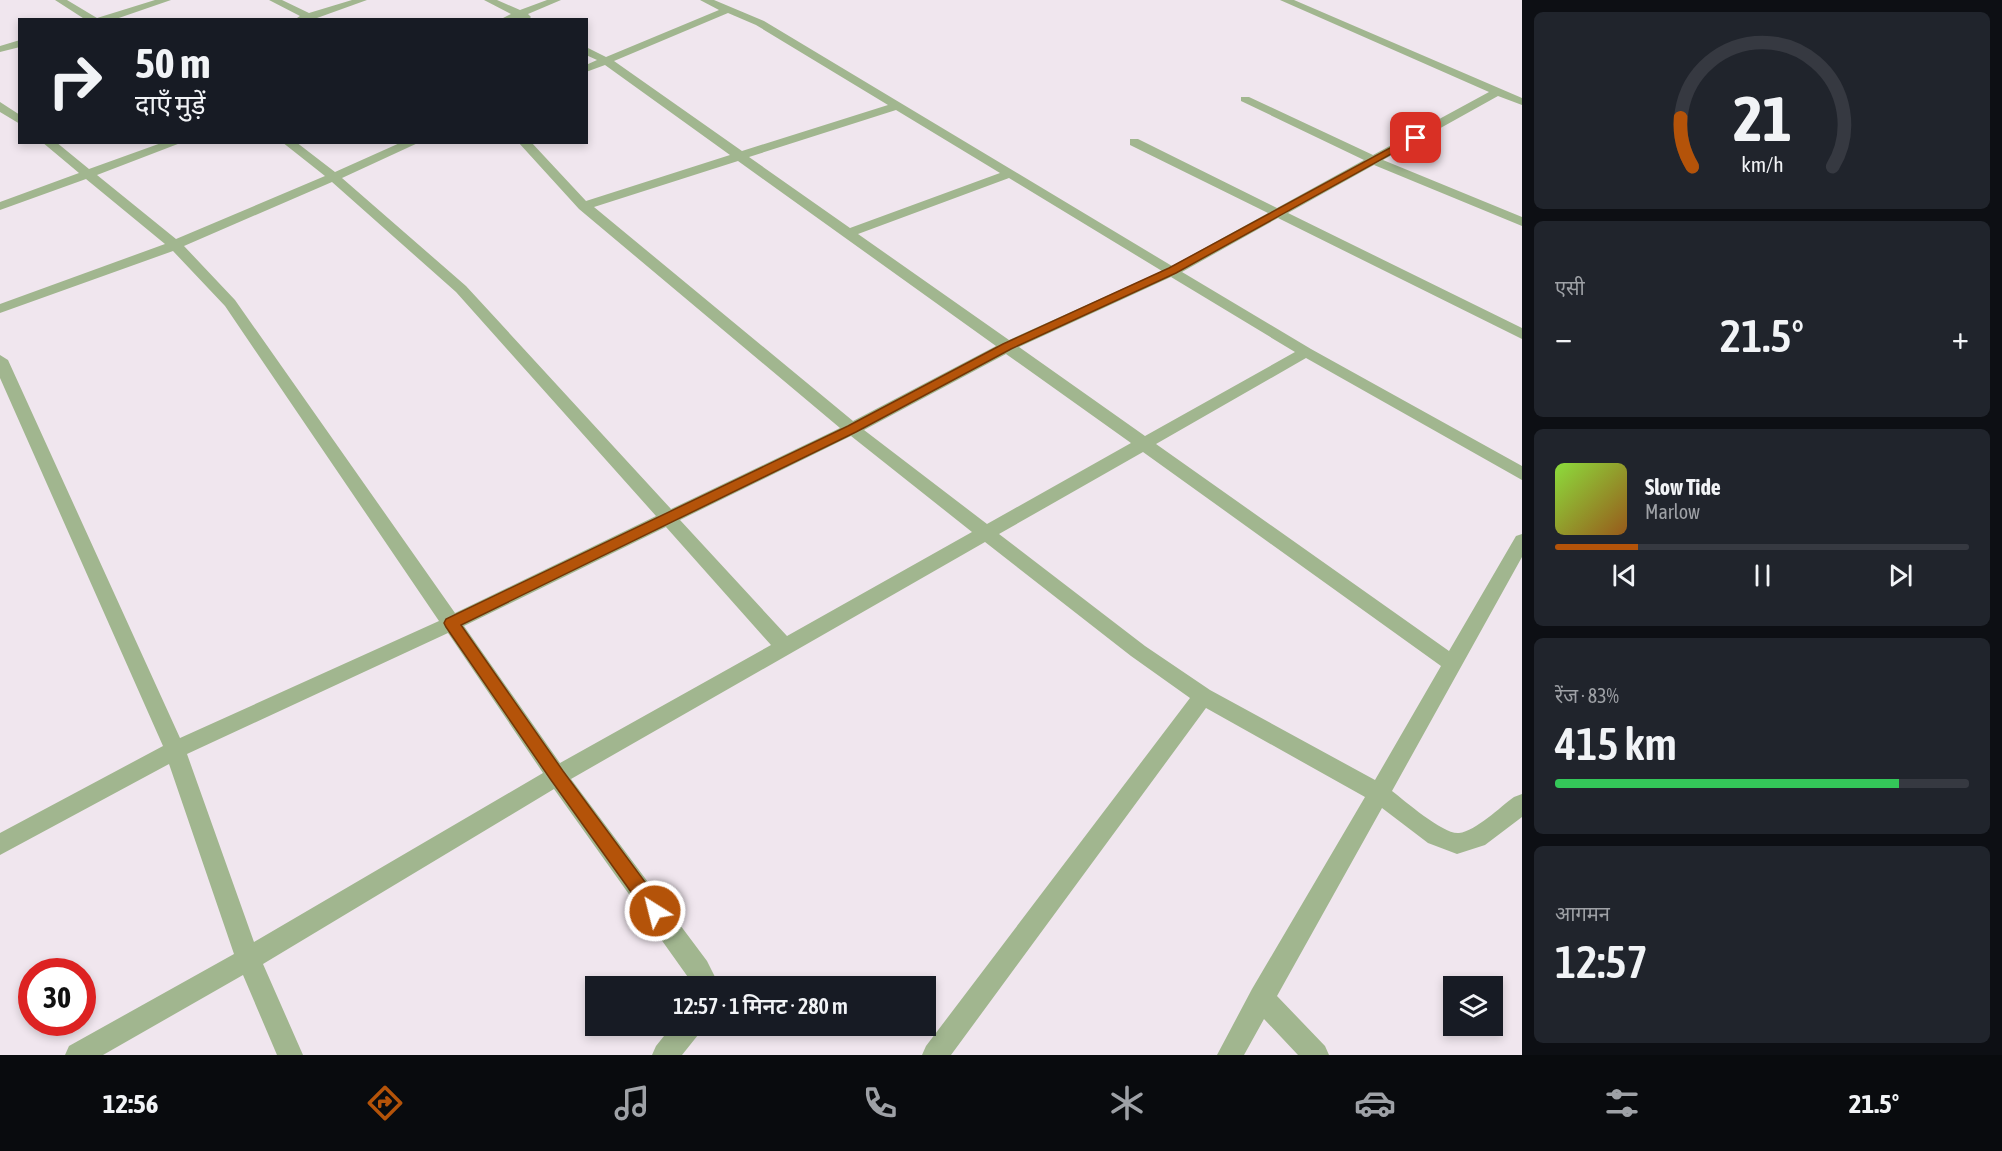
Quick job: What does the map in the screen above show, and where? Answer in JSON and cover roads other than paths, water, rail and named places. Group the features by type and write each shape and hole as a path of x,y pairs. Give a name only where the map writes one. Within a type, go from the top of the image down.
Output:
{"street":[{"path":"60,0 91,18"},
{"path":"107,18 166,0"},
{"path":"274,0 307,18 362,0"},
{"path":"489,0 527,18"},
{"path":"509,18 556,0"},
{"path":"705,0 760,23 1306,352 1522,474"},
{"path":"1285,0 1334,19 1522,102"},
{"path":"588,68 730,9"},
{"path":"0,49 18,44"},
{"path":"588,51 606,61 741,156 1452,663"},
{"path":"0,845 176,750 452,623 669,519 852,429 1007,346 1173,271 1497,92"},
{"path":"1245,99 1375,161 1522,222"},
{"path":"584,206 898,105"},
{"path":"1134,142 1522,334"},
{"path":"50,144 175,245 230,303 557,776 702,976"},
{"path":"0,206 171,144"},
{"path":"291,144 334,177 461,289 784,646"},
{"path":"0,309 175,245 409,144"},
{"path":"527,144 584,206 852,429 1138,651 1203,696 1378,793 1436,836 1458,844 1477,838 1522,804"},
{"path":"848,233 1011,173"},
{"path":"78,1055 248,959 557,776 784,646 1306,352"},
{"path":"0,360 176,750 248,959 290,1055"},
{"path":"1230,1055 1522,541"},
{"path":"935,1055 1203,696"},
{"path":"1261,998 1316,1055"},
{"path":"665,1055 680,1036"}]}
